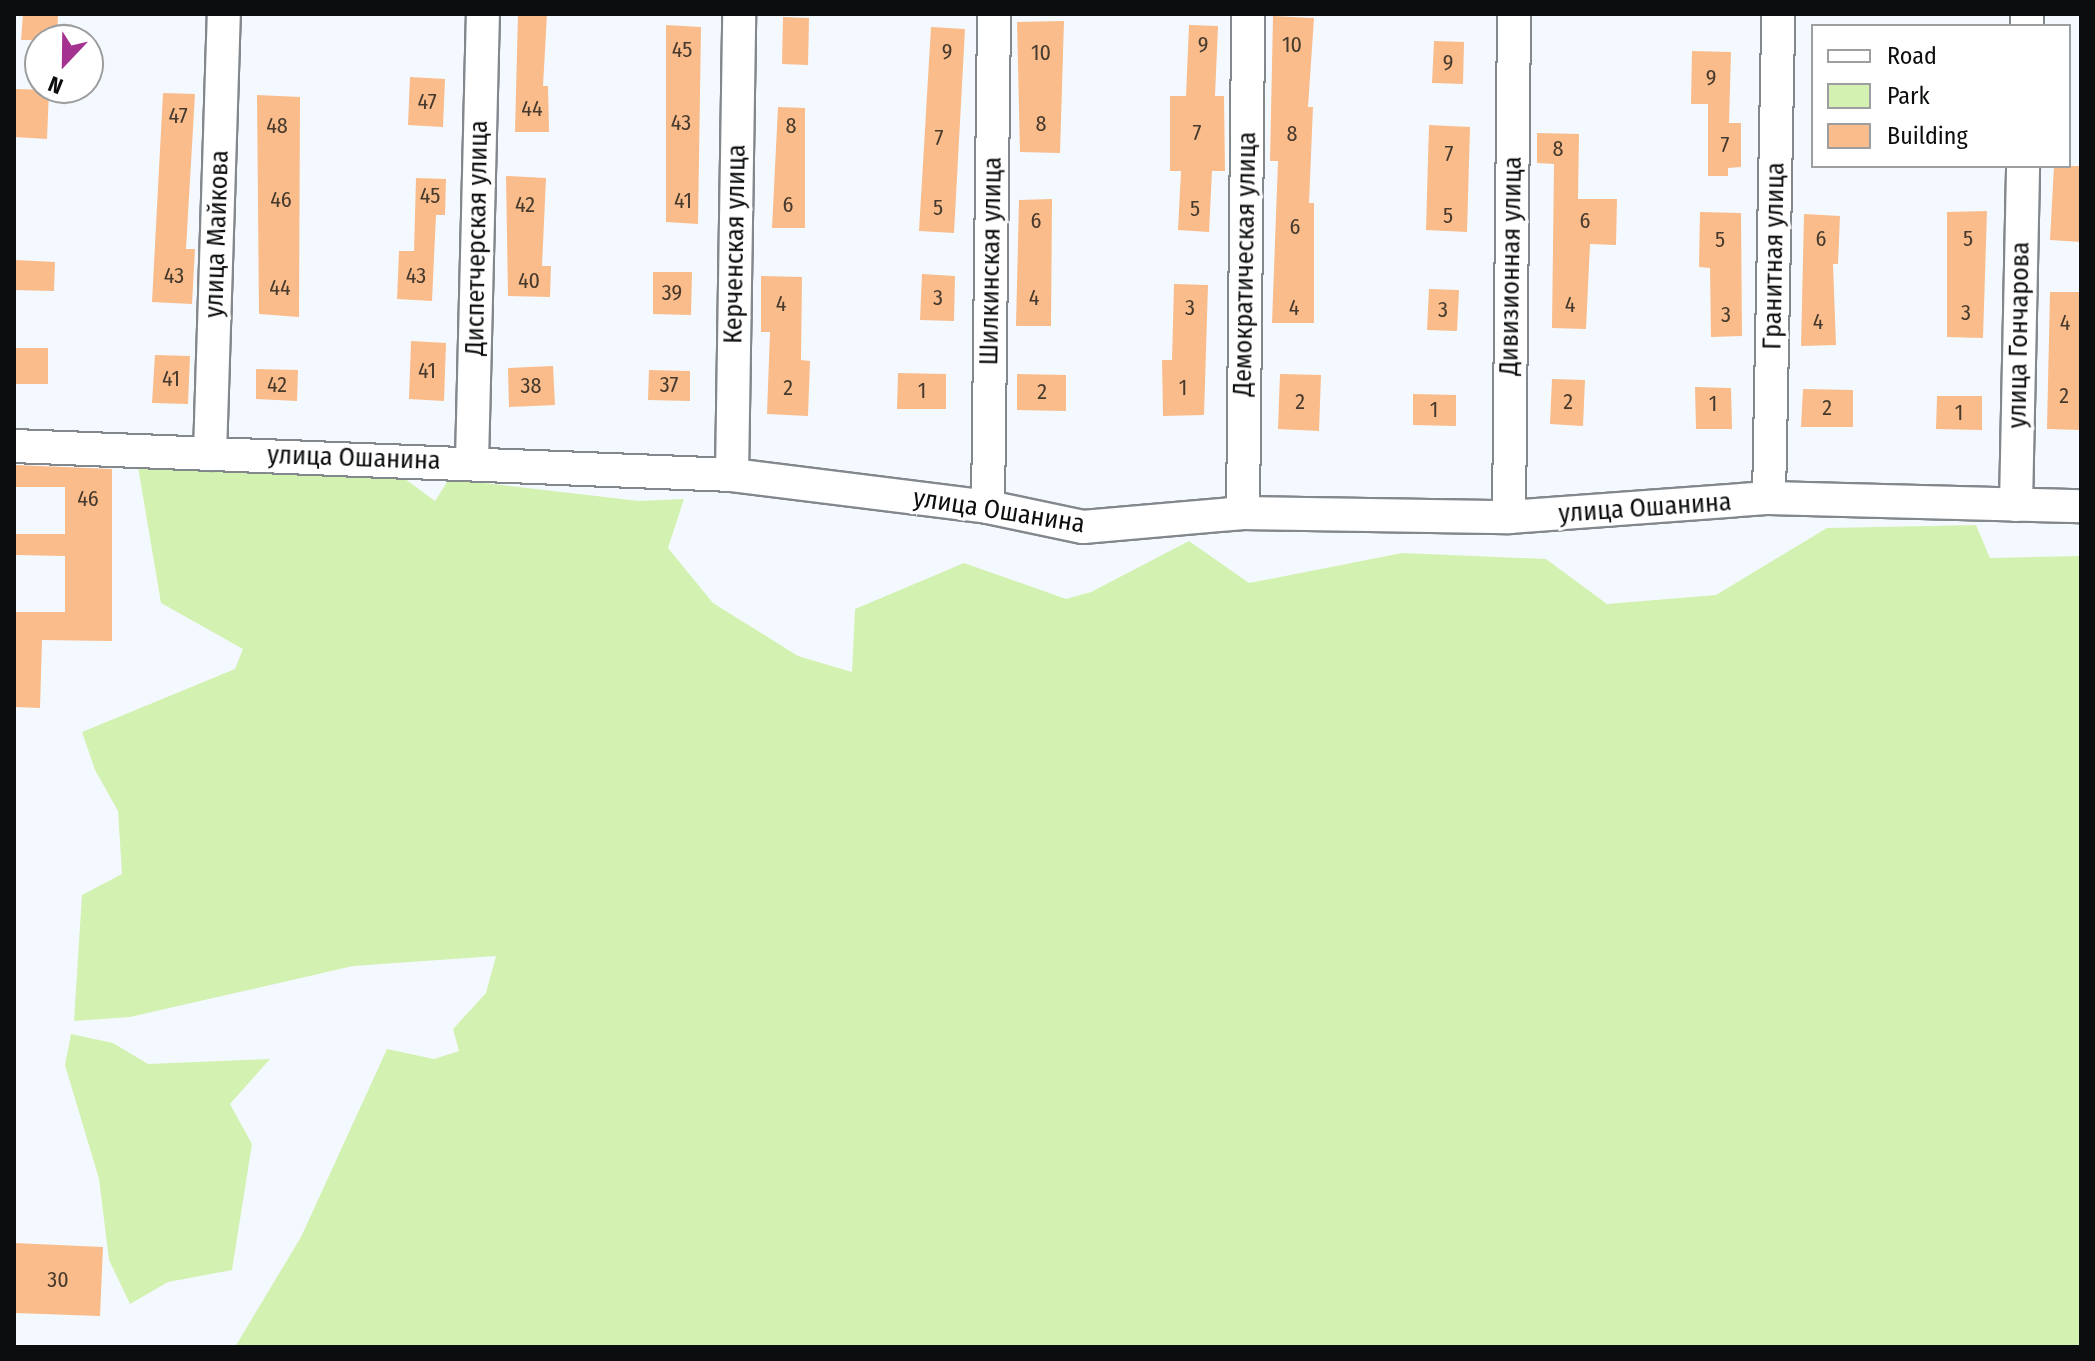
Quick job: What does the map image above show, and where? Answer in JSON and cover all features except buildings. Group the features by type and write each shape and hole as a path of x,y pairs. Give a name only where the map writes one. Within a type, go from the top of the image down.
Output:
{"street":[{"name":"улица Майкова","path":"210,454 224,14"},
{"name":"Диспетчерская улица","path":"472,461 483,14"},
{"name":"Керченская улица","path":"732,475 739,14"},
{"name":"Шилкинская улица","path":"988,507 994,14"},
{"name":"Демократическая улица","path":"1243,513 1248,14"},
{"name":"Дивизионная улица","path":"1509,517 1514,14"},
{"name":"Гранитная улица","path":"1769,498 1778,14"},
{"name":"улица Гончарова","path":"2016,505 2023,168"},
{"name":"улица Ошанина","path":"14,446 472,461 732,475 988,507 1083,527 1243,513 1509,517 1769,498 2081,506"}],"green space":[{"path":"138,467 401,476 435,501 449,479 639,501 684,499 668,548 713,603 798,656 852,672 855,609 964,563 1066,599 1091,592 1189,541 1249,583 1402,553 1546,559 1607,604 1716,595 1827,528 1976,525 1990,558 2081,556 2081,1347 235,1347 301,1237 387,1049 434,1059 459,1051 453,1029 486,993 496,956 353,966 130,1017 74,1021 82,895 122,874 118,811 95,770 82,732 235,669 243,649 161,603"},
{"path":"71,1034 113,1043 148,1064 270,1059 230,1104 252,1144 232,1270 168,1282 130,1304 109,1260 99,1179 65,1065"}]}
